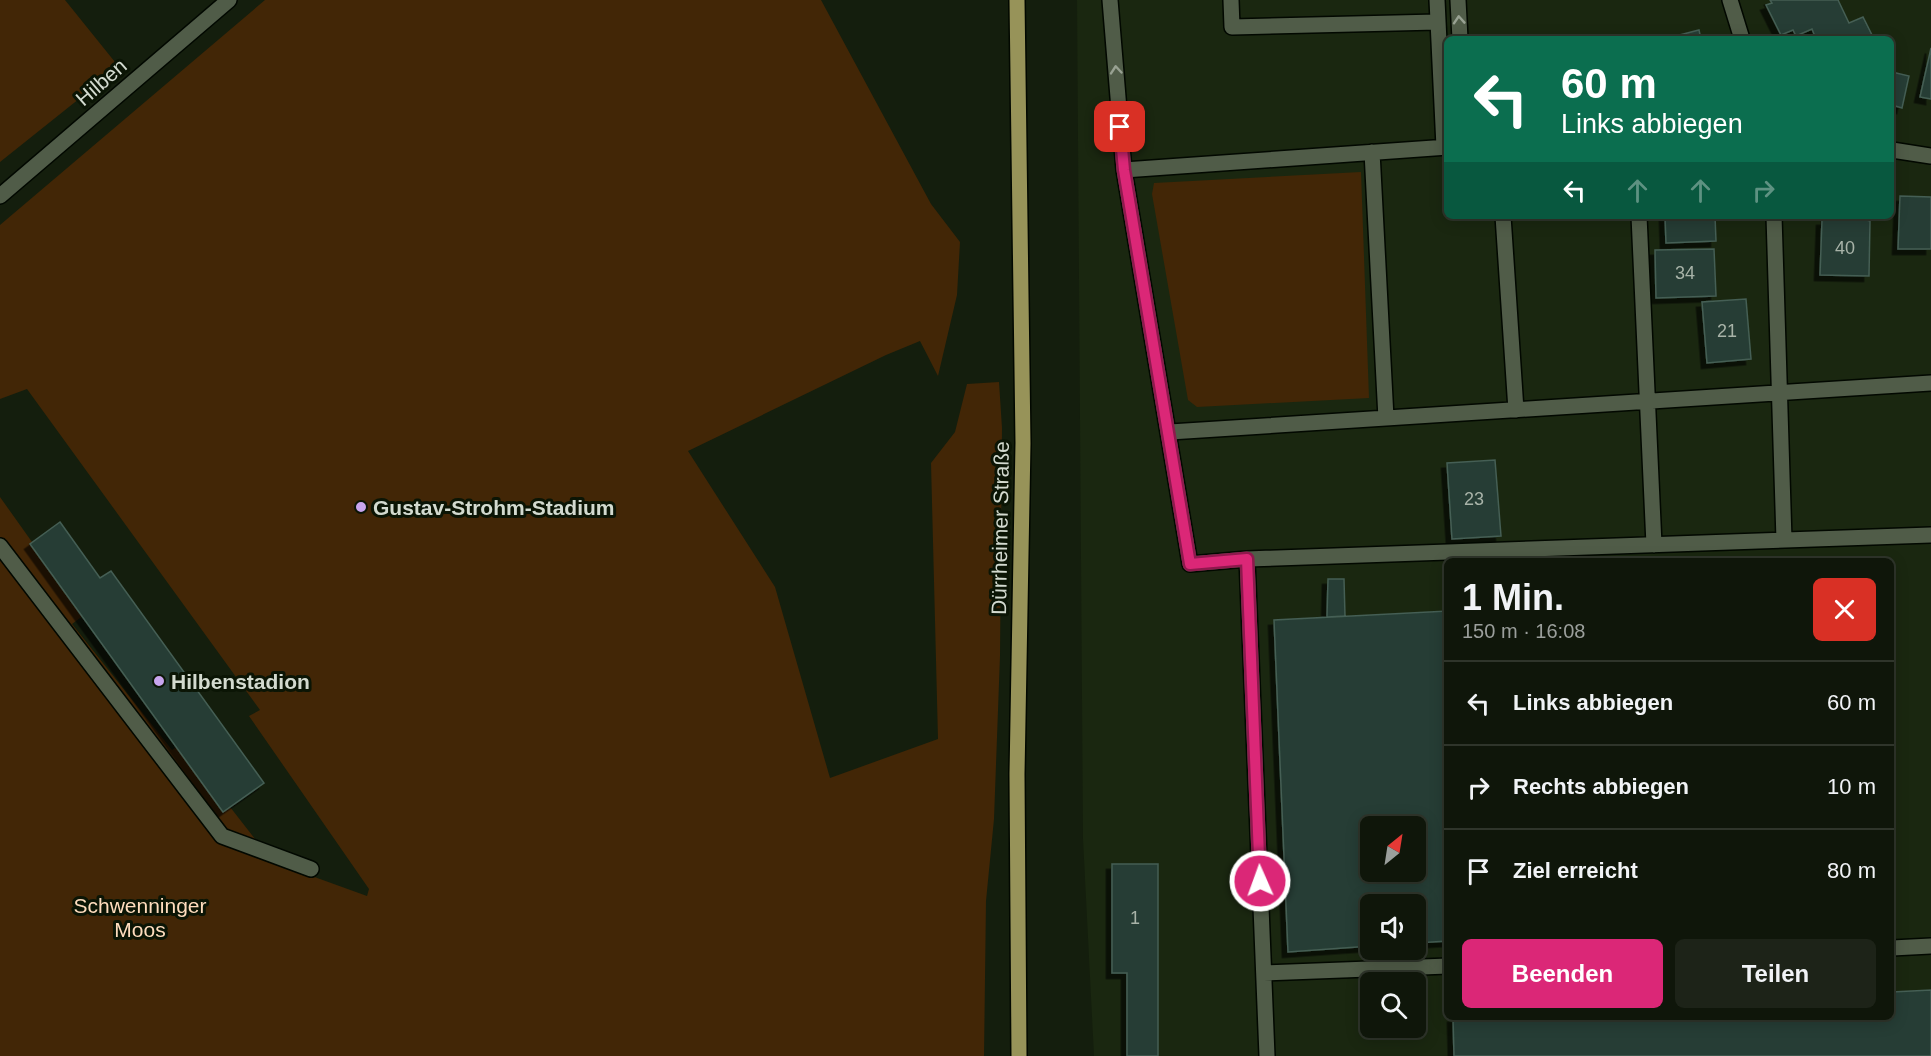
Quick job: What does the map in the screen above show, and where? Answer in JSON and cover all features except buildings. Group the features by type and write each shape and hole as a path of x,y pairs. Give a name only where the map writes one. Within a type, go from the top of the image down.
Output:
{"main road":[{"name":"Dürrheimer Straße","path":"1017,0 1023,443 1017,774 1019,1056"}],"street":[{"name":"Hilben","path":"0,196 229,0"},
{"path":"1110,0 1124,170 1170,432 1190,564 1247,559 1931,535"},
{"path":"1231,0 1232,27 1437,22"},
{"path":"1437,0 1444,119"},
{"path":"1458,0 1460,36"},
{"path":"1730,0 1742,36"},
{"path":"1124,170 1444,147"},
{"path":"1894,150 1931,156"},
{"path":"1372,152 1386,418"},
{"path":"1503,219 1516,410"},
{"path":"1639,219 1654,545"},
{"path":"1774,219 1784,540"},
{"path":"1170,432 1931,383"},
{"path":"0,546 222,836 311,869"},
{"path":"1247,559 1267,1056"},
{"path":"1894,948 1931,946"},
{"path":"1264,974 1444,966"}],"shaded area":[{"path":"1077,0 1931,0 1931,1056 1094,1056 1083,839"}],"green space":[{"path":"0,0 65,0 119,67 0,162"},
{"name":"Schwenninger Moos","path":"265,0 821,0 931,204 960,242 957,295 938,376 920,341 886,355 688,451 775,587 830,778 938,739 931,463 955,432 967,384 999,382 1002,428 1000,656 994,819 986,901 984,1056 0,1056 0,497 84,615 72,624 172,750 181,744 273,862 367,896 369,889 249,716 260,710 27,389 0,399 0,225"},
{"path":"1361,172 1369,398 1197,407 1188,400 1152,194 1154,183"}],"place":[{"name":"Gustav-Strohm-Stadium","path":"361,507"},
{"name":"Hilbenstadion","path":"159,681"}],"route":[{"path":"1120,127 1124,170 1170,432 1190,564 1247,559 1260,881"}]}
